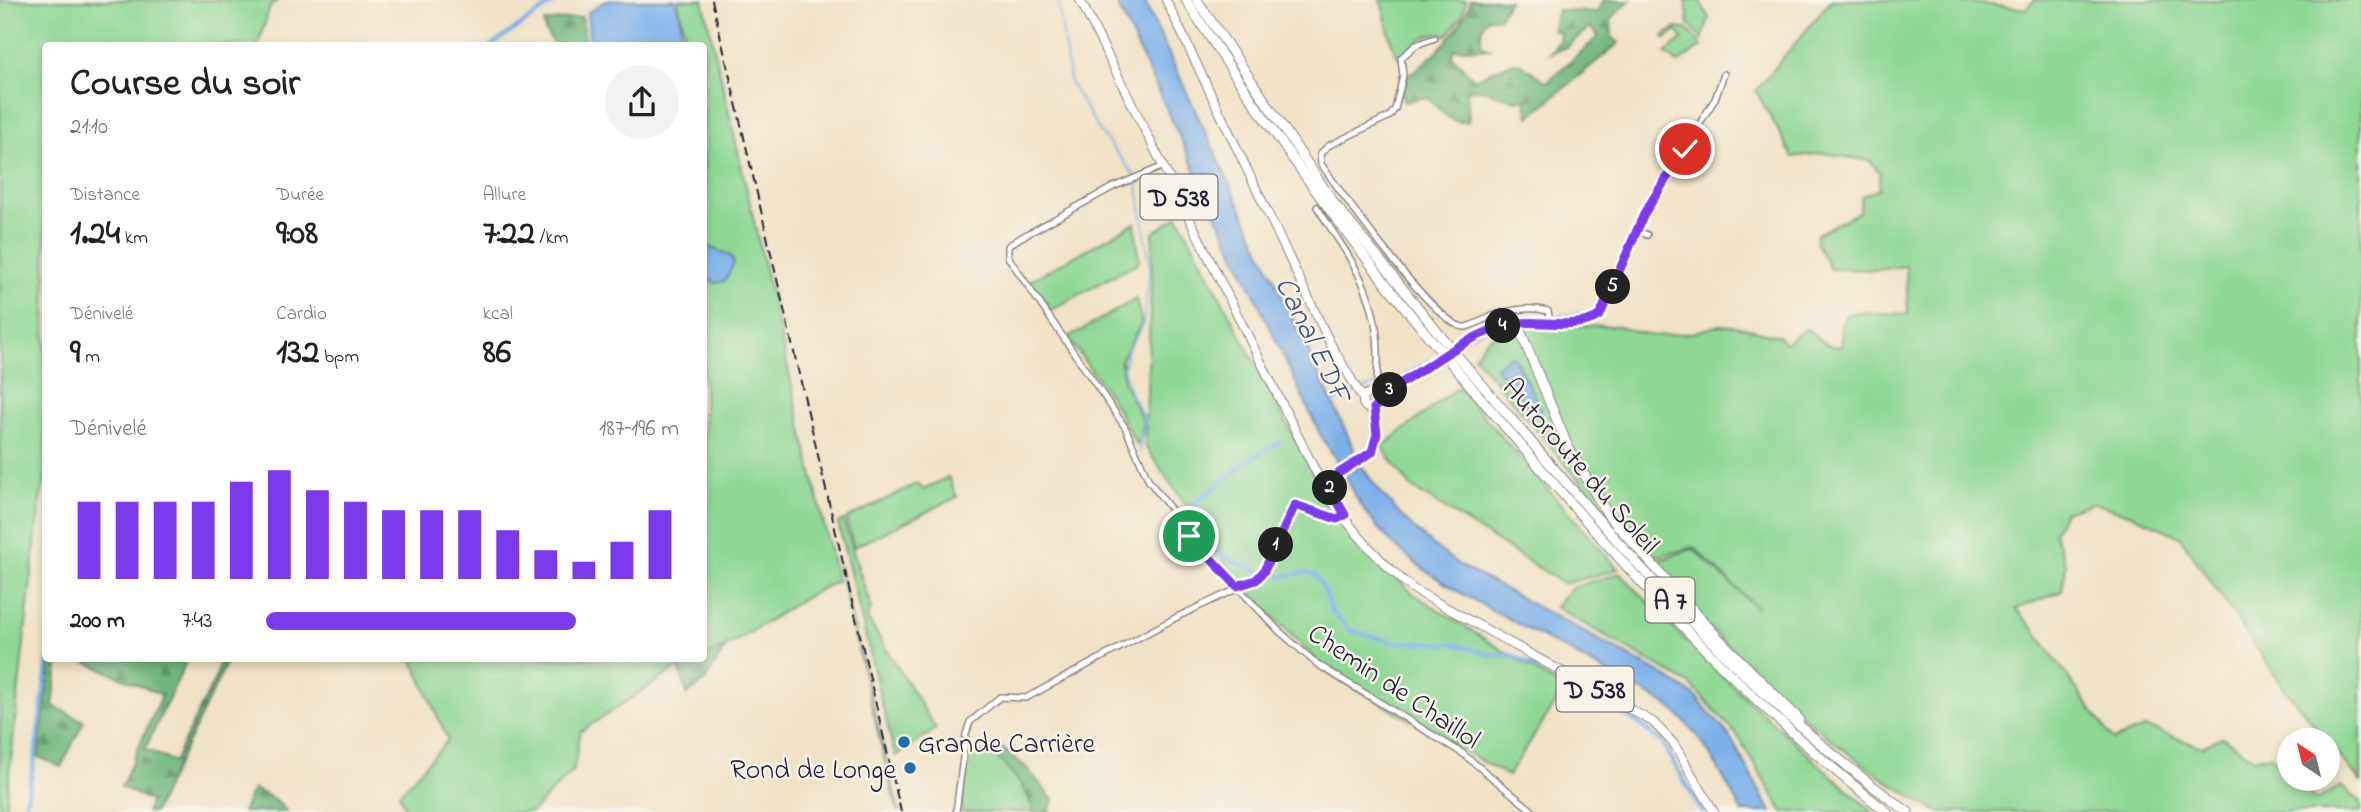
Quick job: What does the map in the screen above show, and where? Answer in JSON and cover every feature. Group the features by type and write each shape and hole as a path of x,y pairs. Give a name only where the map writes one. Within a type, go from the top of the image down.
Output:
{"highway":[{"name":"Autoroute du Soleil","path":"1186,0 1270,132 1352,243 1456,362 1684,615 1752,683 1850,769 1908,812"},
{"name":"Autoroute du Soleil","path":"1197,0 1334,203 1443,347"},
{"path":"1517,323 1568,447 1608,515 1720,640 1846,760 1850,769"},
{"name":"Autoroute du Soleil","path":"1456,362 1606,547 1676,623 1794,737 1887,812"}],"main road":[{"name":"D 538","path":"1080,0 1326,484"},
{"path":"1166,0 1330,343 1378,404 1374,408 1376,442 1372,452 1326,484"},
{"name":"D 538","path":"1278,393 1309,458 1344,514 1390,570 1440,605 1653,722 1674,744 1714,812"},
{"path":"1369,395 1365,406 1374,408"},
{"name":"D 538","path":"1344,514 1391,566 1440,605"}],"street":[{"path":"1435,38 1416,45 1401,58 1403,76 1395,109 1390,116 1328,146 1320,154 1321,164 1415,286 1451,323 1466,327 1501,313 1536,309 1548,311 1550,321"},
{"path":"1369,395 1482,335 1517,323 1585,321 1600,315 1636,230 1715,99 1724,74"},
{"name":"Chemin de Chaillol","path":"1164,166 1113,187 1020,238 1008,246 1007,253 1125,427 1143,471 1189,536 1279,631 1317,664 1462,753 1534,812"},
{"path":"1317,207 1357,270 1371,299 1378,341 1369,395"},
{"path":"1636,230 1647,235"},
{"path":"956,812 965,734 977,713 1004,696 1021,699 1031,696 1237,586 1256,580 1264,571 1295,505 1337,519 1344,514"}],"green space":[{"path":"0,0 278,0 270,7 259,42 42,42 42,492 5,812 0,812"},
{"path":"678,0 703,0 837,581 707,656 707,42 686,42"},
{"path":"1380,0 1466,0 1462,16 1447,35 1440,33 1427,36 1400,59 1393,46"},
{"path":"1470,0 1509,0 1499,18 1488,18 1482,28 1482,46 1492,49 1454,49 1452,56 1468,74 1474,79 1511,63 1521,64 1547,82 1599,36 1590,27 1566,47 1550,53 1559,41 1560,32 1552,30 1558,10 1597,12 1604,0 1630,0 1611,19 1612,37 1619,43 1529,117 1525,99 1510,99 1476,89 1467,90 1469,121 1462,122 1450,119 1427,97 1404,102 1402,89 1406,76 1435,53 1454,32 1462,21"},
{"path":"1686,0 1699,0 1709,18 1702,40 1689,24"},
{"path":"1831,0 1944,0 2025,9 2035,0 2361,0 2361,782 2340,756 2340,728 2317,728 2284,688 2180,537 2135,516 2093,503 2064,512 2054,532 2066,565 2062,591 2016,609 2033,628 2113,740 2146,727 2202,747 2222,737 2254,759 2270,755 2277,762 2277,791 2307,791 2316,800 2332,791 2340,791 2341,786 2361,802 2361,812 1939,812 1897,788 1820,730 1748,666 1646,564 1693,549 1758,609 1694,547 1646,559 1474,356 1488,338 1518,325 1615,326 1654,336 1692,333 1719,325 1736,326 1778,336 1785,343 1806,329 1836,347 1842,346 1841,326 1846,315 1858,312 1908,314 1906,266 1876,270 1830,269 1816,242 1817,234 1859,212 1862,196 1879,189 1880,173 1870,161 1824,153 1793,157 1756,91"},
{"path":"582,17 586,42 553,42 545,31 544,22"},
{"path":"1676,28 1687,29 1702,46 1678,63 1665,53 1683,39 1677,31 1665,39 1663,36"},
{"path":"1178,216 1316,479 1353,535 1412,593 1564,689 1508,776 1330,674 1238,581 1145,446 1153,233"},
{"path":"1135,223 1139,262 1050,311 1029,281"},
{"path":"1136,299 1142,323 1121,360 1124,383 1144,423 1137,445 1109,395 1068,338"},
{"path":"1458,387 1618,569 1564,584 1411,487 1382,447"},
{"path":"948,477 957,497 854,547 846,519 918,483 923,490"},
{"path":"843,520 871,608 867,618 936,729 895,756 838,523"},
{"path":"838,563 899,812 892,792"},
{"path":"1620,573 1744,696 1873,812 1783,812 1738,736 1691,685 1555,607 1571,588"},
{"path":"726,647 706,680 687,695 679,667 691,662 707,662 707,655"},
{"path":"50,662 58,662 53,706 84,721 61,767 38,757"},
{"path":"85,662 186,662 145,749 174,762 217,674 219,662 227,662 154,812 146,812 151,801 121,787 162,695"},
{"path":"414,662 691,662 677,668 580,732 574,769 532,812 407,812 399,794 448,740"},
{"path":"998,745 1027,768 1053,800 1049,812 1035,812 1022,785 991,750"},
{"path":"991,750 1022,785 1035,812 961,812 968,757"},
{"path":"253,789 274,799 288,812 242,812"}],"water":[{"path":"607,0 675,0 680,14 682,42 590,42 587,13"},
{"name":"Canal EDF","path":"1115,0 1144,1 1348,436 1357,458 1341,467 1322,438"},
{"path":"707,246 730,255 734,263 725,281 716,283 707,278"},
{"path":"1509,356 1514,357 1541,409 1538,415 1496,367"},
{"name":"Canal EDF","path":"1361,465 1382,495 1406,521 1461,566 1657,671 1694,695 1729,735 1771,812 1742,812 1701,740 1666,704 1474,601 1422,568 1398,549 1377,527 1359,502 1345,474"}],"waterway":[{"path":"496,42 558,0"},
{"path":"1058,0 1070,83 1099,130 1135,176"},
{"path":"1137,180 1150,267 1143,325 1127,351 1123,369 1131,395 1146,421 1139,452"},
{"path":"1554,316 1591,312 1599,306"},
{"path":"1460,341 1502,319 1546,316"},
{"path":"1381,384 1398,379 1430,360"},
{"path":"1363,389 1374,385"},
{"path":"1349,395 1355,393"},
{"path":"1332,403 1347,397"},
{"path":"1260,572 1212,549 1200,540 1187,521 1191,506 1198,500 1255,457 1279,443"},
{"path":"1265,573 1280,576 1303,573 1315,575 1325,591 1331,611 1351,631 1395,642 1454,644 1488,654 1511,655 1579,688 1637,722 1662,742 1702,812"},
{"path":"24,812 35,757 47,662"}],"railway":[{"path":"712,0 901,812"}],"place":[{"name":"Grande Carrière","path":"904,742"},
{"name":"Rond de Longe","path":"910,768"}],"route":[{"path":"1189,536 1237,586 1256,580 1264,571 1293,506 1298,505 1337,519 1345,515 1329,486 1339,473 1361,462 1372,452 1377,434 1374,408 1378,404 1378,397 1494,329 1517,323 1585,321 1600,315 1608,302 1645,212 1685,149"}]}
